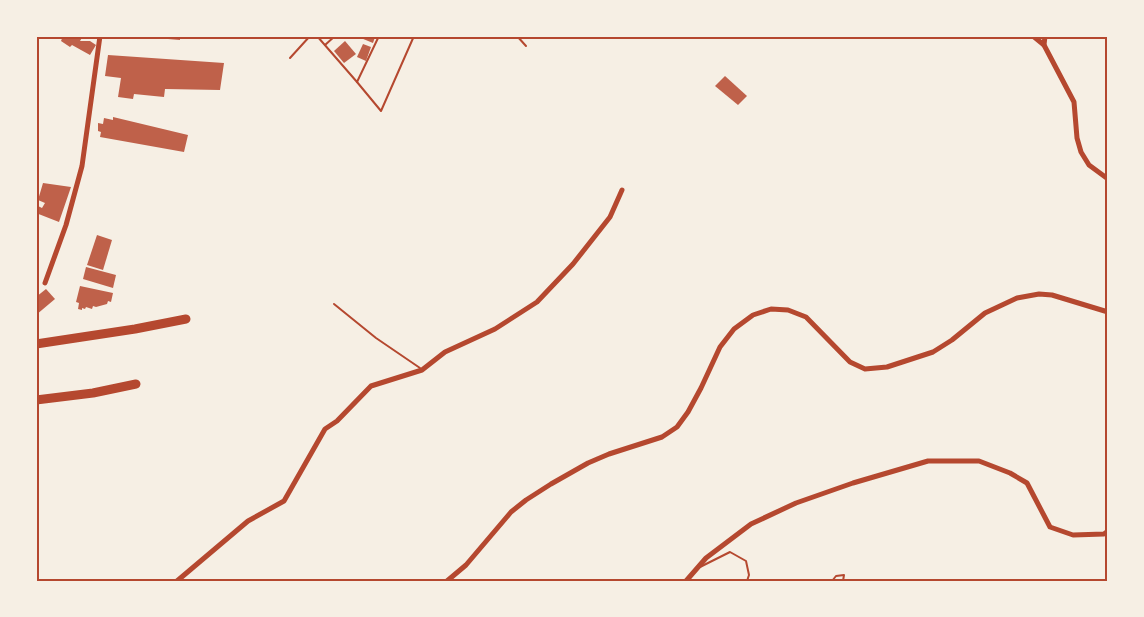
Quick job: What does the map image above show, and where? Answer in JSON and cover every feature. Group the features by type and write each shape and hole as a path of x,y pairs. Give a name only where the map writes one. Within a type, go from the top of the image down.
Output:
{"highway":[{"path":"36,344 186,319"},
{"path":"36,400 93,393 136,384"}],"street":[{"path":"45,283 66,225 82,166 100,36"},
{"path":"1033,36 1044,45 1074,102 1077,138 1082,152 1089,165 1108,179"},
{"path":"1044,45 1045,36"},
{"path":"177,581 248,521 284,501 326,429 337,421 371,386 422,370 446,352 495,329 537,302 573,264 610,217 622,190"},
{"path":"447,581 466,565 511,512 526,500 588,463 662,437 677,427 701,388 720,347 734,329 753,315 771,309 788,310 806,317 850,362 864,369 887,367 933,352 986,313 1017,298 1039,294 1052,295 1108,312"},
{"path":"686,581 706,558 751,524 796,503 853,483 928,462 979,461 1011,473 1027,483 1050,527 1072,534 1104,534 1108,531"}],"lane":[{"path":"291,58 310,36"},
{"path":"317,36 381,111 414,36"},
{"path":"325,45 335,36"},
{"path":"357,82 379,36"},
{"path":"517,36 526,45"},
{"path":"334,304 376,338 422,370"},
{"path":"697,569 730,552 746,561 749,575 747,581"},
{"path":"832,581 836,576 844,575 843,581"}],"building":[{"path":"63,36 83,36 80,41 90,41 96,45 90,55 61,41"},
{"path":"156,36 180,36 180,40 156,38"},
{"path":"356,36 371,36 375,37 373,43"},
{"path":"345,41 356,54 344,63 334,51"},
{"path":"363,44 371,47 366,61 357,57"},
{"path":"108,55 224,63 220,90 165,89 164,97 134,94 133,99 118,97 121,78 105,76"},
{"path":"725,76 747,96 738,105 715,86"},
{"path":"113,117 188,135 184,152 100,137 98,123 103,124 104,118 113,120"},
{"path":"43,183 71,187 59,222 36,213 36,205 42,208 45,203 38,200"},
{"path":"97,235 112,240 103,270 87,265"},
{"path":"86,267 116,275 113,288 83,279"},
{"path":"80,286 113,293 111,302 93,306 92,309 86,307 82,310 78,309 79,303 76,302"},
{"path":"46,289 55,299 36,315 36,297"}]}
